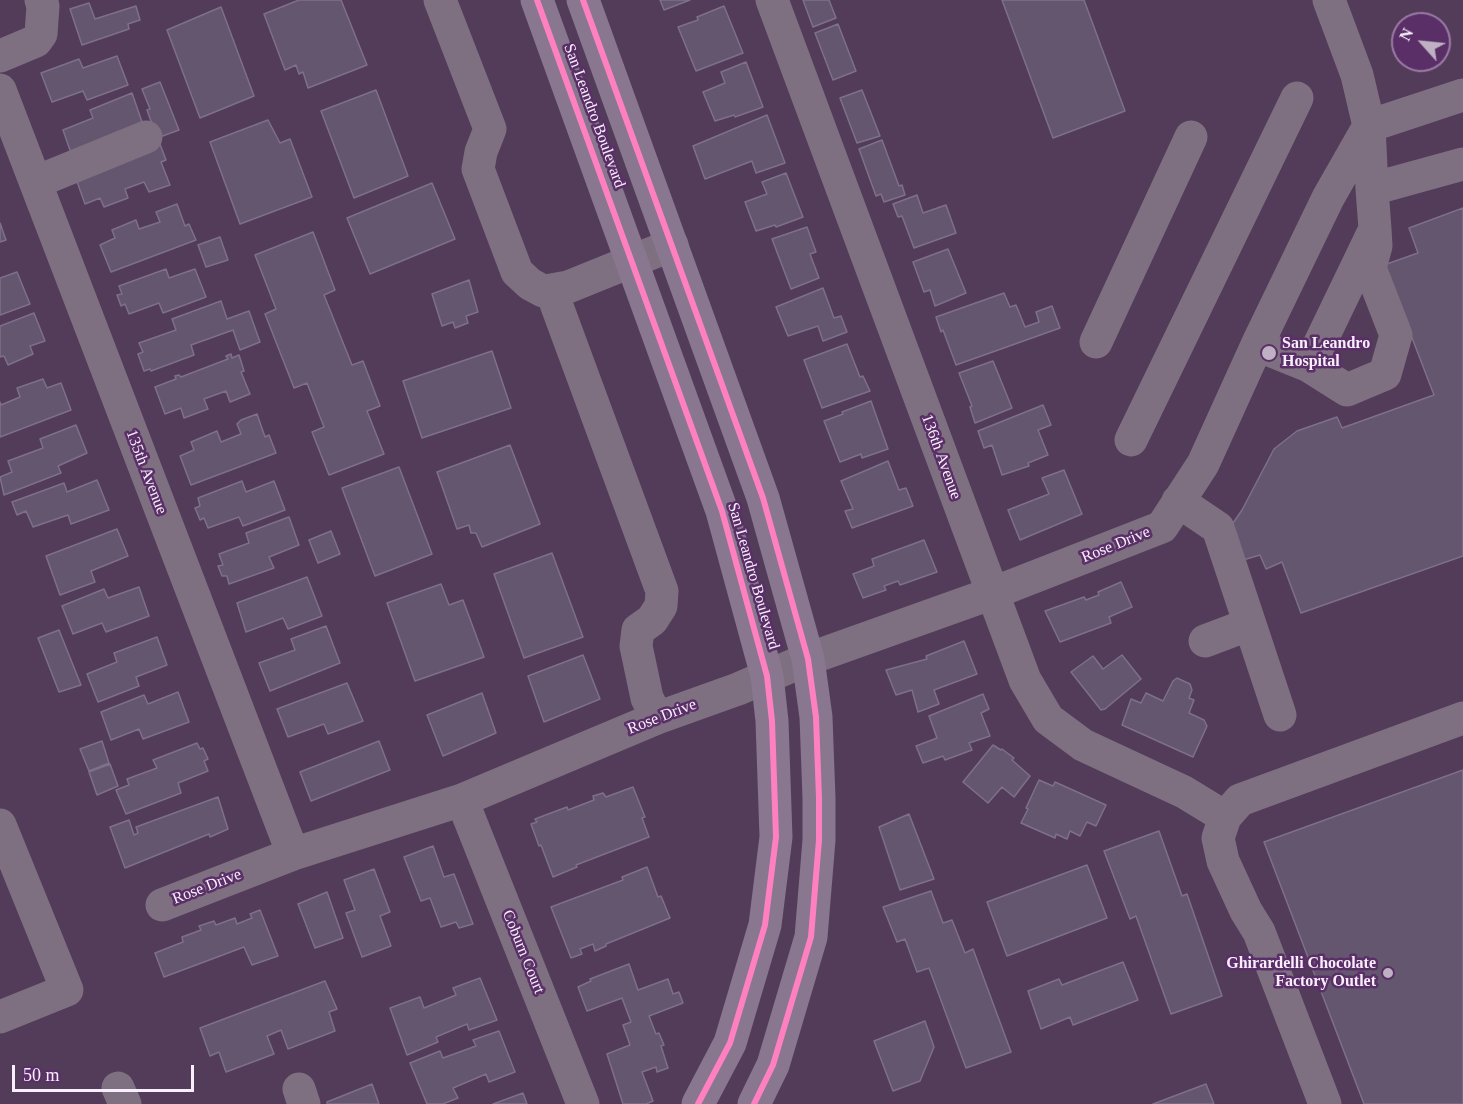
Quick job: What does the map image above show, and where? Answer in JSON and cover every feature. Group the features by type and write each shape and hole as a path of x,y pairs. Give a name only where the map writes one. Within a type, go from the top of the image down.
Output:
{"main road":[{"name":"San Leandro Boulevard","path":"537,0 722,511 767,676 772,721 776,837 765,925 730,1043 698,1104"},
{"name":"San Leandro Boulevard","path":"583,0 763,498 808,659 816,717 819,798 819,840 811,937 773,1065 754,1104"}],"street":[{"path":"440,0 490,129 481,152 478,170 517,272 530,284 543,291 551,290 568,287 672,245"},
{"name":"136th Avenue","path":"772,0 1024,680 1048,719 1083,745 1184,792 1225,817"},
{"path":"1257,345 1309,366 1347,390 1385,374 1396,335 1370,268 1376,246 1369,126 1357,75 1329,0"},
{"path":"0,56 36,41 41,34 47,2"},
{"name":"135th Avenue","path":"0,90 293,854"},
{"path":"1280,715 1218,528 1170,514 1203,464 1328,198 1369,126 1463,95"},
{"path":"1131,440 1297,98"},
{"path":"36,182 146,137"},
{"path":"1096,342 1191,137"},
{"path":"1372,189 1463,164"},
{"path":"1309,366 1375,229"},
{"path":"551,290 662,591 661,606 652,620 638,630 636,646 646,698 657,718"},
{"name":"Rose Drive","path":"162,904 293,854 462,800 657,718 738,689 808,659 993,593 1170,514"},
{"path":"1205,641 1250,624"},
{"path":"1325,1104 1259,932 1246,911 1223,861 1218,837 1225,817 1240,800 1463,718"},
{"name":"Coburn Court","path":"462,800 583,1104"},
{"path":"0,825 67,990 0,1017"}],"building":[{"path":"299,0 341,0 367,65 308,88 303,72 299,74 296,65 285,70 264,14"},
{"path":"660,0 690,0 664,10"},
{"path":"803,0 829,0 836,18 813,27"},
{"path":"1002,0 1084,0 1125,111 1053,138"},
{"path":"89,3 95,19 136,6 140,20 128,24 129,29 82,45 70,9"},
{"path":"724,6 743,53 696,71 678,27 698,20 697,17"},
{"path":"221,7 254,96 200,118 167,30"},
{"path":"838,24 856,71 833,80 815,33"},
{"path":"117,56 128,85 87,100 83,91 52,102 41,73 79,59 83,68"},
{"path":"746,62 763,107 715,121 703,92 725,83 721,72"},
{"path":"160,82 179,130 157,138 142,89"},
{"path":"376,90 408,176 354,198 321,111"},
{"path":"862,90 880,136 857,143 840,98"},
{"path":"132,93 142,122 73,159 63,130 93,118 90,110"},
{"path":"767,115 785,163 756,173 752,161 705,179 693,146"},
{"path":"268,120 280,143 290,139 312,197 240,224 210,142"},
{"path":"882,140 899,186 902,185 905,195 884,202 881,194 876,196 859,149"},
{"path":"160,144 166,160 161,162 170,185 149,192 144,182 125,189 128,198 104,207 100,198 85,204 75,176"},
{"path":"786,173 803,217 776,227 775,225 756,231 745,202 767,194 762,182"},
{"path":"432,183 455,239 370,274 347,218"},
{"path":"917,195 923,213 946,205 956,233 914,248 902,216 898,217 893,204"},
{"path":"177,204 185,226 189,224 196,240 111,272 100,245 115,238 112,230 136,220 139,229 160,222 156,212"},
{"name":"San Leandro Hospital","path":"1463,208 1463,556 1301,613 1282,562 1266,569 1260,555 1216,568 1229,529 1242,510 1274,449 1297,431 1337,417 1342,428 1434,395 1384,265 1418,253 1409,228"},
{"path":"0,223 6,240 0,242"},
{"path":"807,227 816,252 810,254 819,278 791,289 772,239"},
{"path":"313,232 335,290 324,295 352,365 363,361 380,406 367,411 384,454 329,475 312,432 324,427 307,383 294,388 265,314 276,309 255,255"},
{"path":"220,237 228,260 206,267 198,245"},
{"path":"948,249 966,293 935,306 930,290 924,292 913,262"},
{"path":"166,269 169,278 195,269 206,297 163,313 159,303 129,314 125,304 121,306 117,295 122,294 119,286"},
{"path":"17,272 30,304 0,315 0,278"},
{"path":"469,280 478,312 466,316 468,323 455,328 453,322 442,326 432,294"},
{"path":"823,288 834,318 841,316 847,332 823,341 818,326 788,336 776,307"},
{"path":"1004,293 1010,307 1016,305 1025,327 1039,322 1036,312 1052,306 1060,328 956,365 936,317"},
{"path":"221,301 227,319 249,311 260,342 240,350 233,330 191,345 194,355 151,371 150,369 144,371 138,354 143,352 139,343 176,330 172,319"},
{"path":"34,313 45,341 30,346 33,354 8,365 4,356 0,357 0,326"},
{"path":"847,344 860,377 863,376 870,391 822,408 804,360"},
{"path":"492,351 511,408 422,438 403,381"},
{"path":"231,354 232,358 239,355 244,371 241,372 250,394 230,402 226,391 204,399 208,409 184,418 181,408 165,414 155,387 176,379 175,376 181,377 228,359 226,356"},
{"path":"993,361 1012,408 975,423 970,407 972,406 959,373"},
{"path":"43,379 47,388 61,383 71,410 0,437 0,402 1,405 20,397 17,388"},
{"path":"871,401 888,449 862,458 861,454 840,462 824,421"},
{"path":"1043,405 1051,425 1038,430 1048,455 1028,463 1029,466 1002,475 992,445 984,448 978,431"},
{"path":"257,414 265,437 269,435 276,453 191,485 180,456 194,450 191,442 217,431 221,442 241,434 237,424"},
{"path":"76,425 87,453 58,466 61,473 4,495 0,477 12,472 8,461 43,448 40,439"},
{"path":"510,445 540,524 482,547 476,533 471,533 469,525 457,529 437,472"},
{"path":"888,461 899,490 906,488 913,506 852,528 845,511 853,509 841,481"},
{"path":"399,467 432,554 375,576 342,488"},
{"path":"1064,470 1082,514 1020,540 1008,510 1049,494 1042,478"},
{"path":"97,480 109,510 71,524 68,515 33,527 26,511 17,515 12,502 64,483 67,492"},
{"path":"242,481 246,492 274,481 285,510 243,526 239,517 208,528 204,518 200,520 195,508 200,506 198,498"},
{"path":"289,517 299,545 269,557 274,568 229,584 227,576 222,576 218,566 223,565 219,554 249,543 246,533"},
{"path":"117,529 128,556 91,571 95,582 60,595 46,556"},
{"path":"331,531 340,554 318,563 309,540"},
{"path":"924,540 937,572 900,585 898,581 884,586 886,590 863,598 853,574 874,566 872,559"},
{"path":"552,553 583,637 524,658 494,574"},
{"path":"307,577 322,616 288,629 283,618 246,632 237,603"},
{"path":"1121,582 1132,607 1109,617 1111,623 1060,642 1045,611 1084,597 1086,600"},
{"path":"441,584 449,605 463,600 484,657 415,681 387,603"},
{"path":"139,587 149,616 106,632 102,623 73,634 62,606 104,589 108,598"},
{"path":"326,626 340,663 270,691 259,663 295,650 291,639"},
{"path":"59,630 81,685 59,692 38,638"},
{"path":"157,637 167,665 136,677 139,686 98,702 87,674 117,662 114,653"},
{"path":"964,641 977,674 934,690 939,704 918,712 912,690 896,695 886,670 927,659 926,656"},
{"path":"583,655 600,699 544,722 528,676"},
{"path":"1122,655 1141,679 1101,710 1071,672 1093,656 1103,669"},
{"path":"1177,678 1190,684 1192,690 1189,698 1194,700 1189,713 1204,720 1207,726 1193,757 1122,725 1131,699 1141,703 1146,693 1163,701 1173,681"},
{"path":"347,683 363,721 328,734 324,724 288,737 277,709"},
{"path":"178,692 189,722 143,739 139,729 111,740 101,712 144,695 148,704"},
{"path":"482,693 496,733 443,756 427,715"},
{"path":"983,694 989,709 981,713 990,736 969,743 972,750 945,760 943,756 923,763 916,746 937,738 929,716"},
{"path":"102,741 109,763 89,771 80,749"},
{"path":"379,741 390,770 311,801 300,772"},
{"path":"197,743 200,749 203,748 208,759 204,761 208,771 178,783 181,793 126,814 116,790 129,785 127,779 157,768 153,760"},
{"path":"993,745 1014,758 1012,760 1030,776 1014,797 1002,787 988,803 963,782"},
{"path":"110,764 118,786 97,795 89,772"},
{"name":"Ghirardelli Chocolate Factory Outlet","path":"1463,770 1463,1104 1364,1104 1264,842"},
{"path":"1039,780 1053,786 1055,782 1106,805 1096,826 1087,822 1080,836 1070,831 1067,839 1056,834 1055,838 1021,823"},
{"path":"633,787 645,817 642,818 649,837 576,865 577,867 553,877 531,824 537,822 535,819 594,800 593,796 603,793 606,797"},
{"path":"218,797 228,829 210,837 209,834 125,868 110,827 129,820 134,835 138,833 136,827"},
{"path":"909,814 934,879 900,890 879,827"},
{"path":"1159,831 1182,896 1187,894 1222,996 1171,1014 1136,916 1130,919 1104,851"},
{"path":"433,846 444,877 454,874 473,924 459,928 456,922 441,927 430,898 421,901 404,857"},
{"path":"1087,865 1107,918 1007,956 987,902"},
{"path":"647,867 658,897 661,896 670,918 606,944 595,951 593,944 580,949 582,954 571,958 551,907 623,880 622,877"},
{"path":"374,869 390,912 380,916 391,946 362,957 346,913 355,910 344,880"},
{"path":"931,891 943,923 952,920 965,953 973,949 1011,1052 966,1068 929,968 917,972 905,939 897,942 883,907"},
{"path":"327,892 343,938 315,948 298,904"},
{"path":"260,910 278,956 252,965 244,947 164,977 155,953 183,942 182,937 201,930 199,926 214,921 216,925 235,918 237,924 252,918 250,914"},
{"path":"1123,962 1138,1000 1073,1025 1070,1017 1041,1029 1028,991 1059,979 1062,985"},
{"path":"629,964 638,990 668,979 673,994 679,992 683,1003 649,1016 656,1034 659,1033 664,1045 661,1046 668,1068 657,1072 656,1067 642,1072 653,1101 646,1104 623,1104 607,1054 630,1045 623,1025 631,1022 622,998 587,1011 578,987 591,981 590,979"},
{"path":"480,978 497,1020 469,1030 467,1024 436,1037 438,1042 407,1055 390,1008 420,997 424,1008 456,995 453,988"},
{"path":"325,981 337,1009 329,1012 335,1031 288,1049 281,1030 267,1036 274,1054 226,1072 219,1052 210,1056 200,1028"},
{"path":"925,1021 934,1047 920,1081 893,1091 874,1041"},
{"path":"499,1031 515,1072 489,1082 486,1074 453,1088 458,1098 443,1104 427,1104 410,1063 440,1051 443,1058 476,1046 473,1040"},
{"path":"372,1084 379,1104 327,1104 327,1102"},
{"path":"1206,1084 1214,1104 1153,1104"},
{"path":"523,1093 527,1104 493,1104"}],"cycle path":[{"path":"537,0 722,511 767,676 772,721 776,837 765,925 730,1043 698,1104"},
{"path":"583,0 763,498 808,659 816,717 819,798 819,840 811,937 773,1065 754,1104"}],"place":[{"name":"San Leandro Hospital","path":"1269,353"},
{"name":"Ghirardelli Chocolate Factory Outlet","path":"1388,973"}]}
